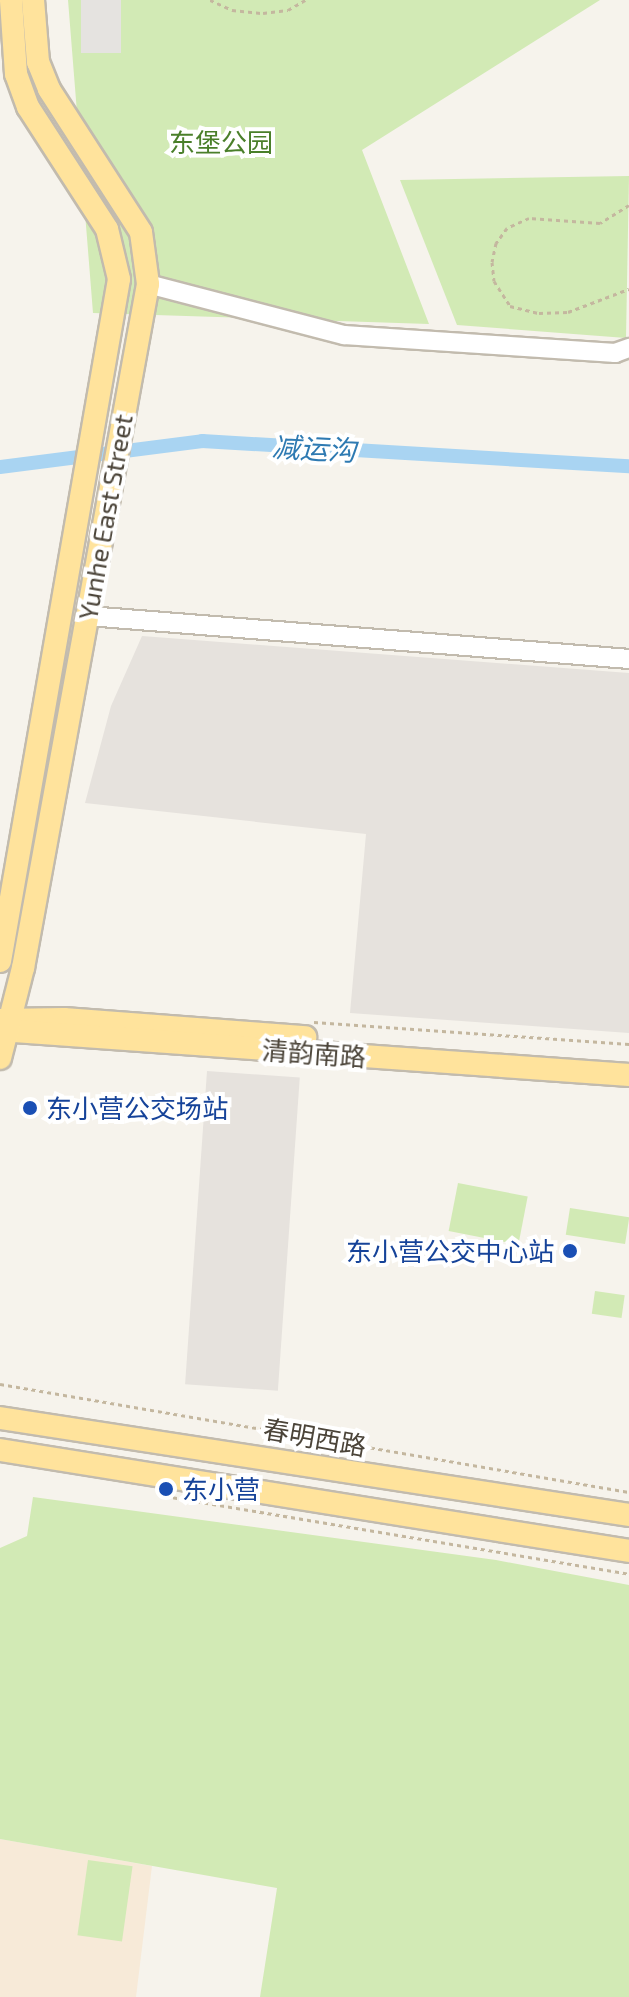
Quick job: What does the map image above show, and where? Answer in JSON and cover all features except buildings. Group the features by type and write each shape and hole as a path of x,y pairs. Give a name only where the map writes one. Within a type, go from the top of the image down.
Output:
{"main road":[{"name":"Yunhe East Street","path":"0,961 119,279 107,229 28,107 16,74 11,0"},
{"name":"Yunhe East Street","path":"0,1058 3,1026 23,968 148,284 141,232 49,89 38,62 33,0"},
{"name":"清韵南路","path":"3,1026 629,1060"},
{"name":"清韵南路","path":"3,1026 629,1075"},
{"name":"春明西路","path":"0,1418 629,1515"},
{"path":"0,1450 629,1551"}],"street":[{"path":"148,284 344,335 615,353 629,348"},
{"path":"88,616 629,659"}],"path":[{"path":"210,0 232,10 263,13 288,10 305,0"},
{"path":"629,205 600,223 529,218 507,228 496,243 492,262 494,281 510,306 539,313 568,312 629,289"},
{"name":"清韵南路","path":"300,1021 629,1044"},
{"name":"春明西路","path":"0,1384 629,1492"},
{"path":"154,1494 629,1574"}],"shaded area":[{"path":"81,0 121,0 121,53 81,53"},
{"path":"142,636 629,673 629,1033 350,1013 366,834 85,803 111,706"},
{"name":"东小营公交场站","path":"207,1071 300,1077 278,1391 185,1384"},
{"path":"0,1839 152,1866 136,1997 0,1997"}],"green space":[{"name":"东堡公园","path":"68,0 600,0 362,150 429,324 93,313"},
{"path":"629,176 626,338 457,325 400,180"},
{"path":"458,1183 528,1197 518,1245 449,1231"},
{"path":"570,1208 629,1217 625,1244 566,1235"},
{"path":"595,1291 625,1295 622,1318 592,1314"},
{"path":"33,1497 496,1560 629,1585 629,1997 260,1997 277,1888 0,1839 0,1548 27,1536"},
{"path":"88,1860 133,1866 122,1942 77,1935"}],"waterway":[{"name":"减运沟","path":"0,467 202,441 629,466"}],"place":[{"name":"东小营公交场站","path":"30,1108"},
{"name":"东小营公交中心站","path":"570,1251"},
{"name":"东小营","path":"166,1489"}]}
